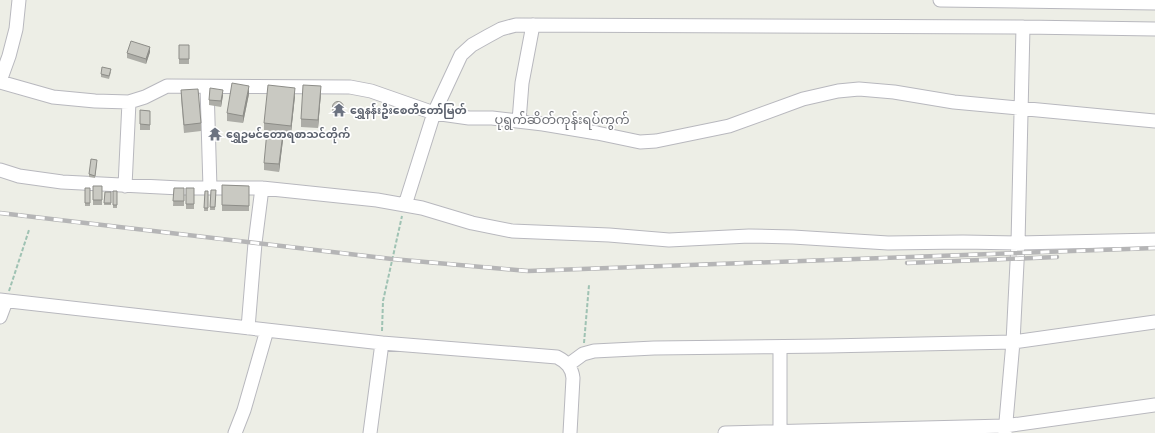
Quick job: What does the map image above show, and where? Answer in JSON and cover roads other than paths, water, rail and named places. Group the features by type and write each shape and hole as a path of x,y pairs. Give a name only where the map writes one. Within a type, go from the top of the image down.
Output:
{"street":[{"path":"19,0 16,29 0,82 53,97 95,101 129,102 145,97 167,86 350,86 371,91 434,113 469,118 492,118 519,121 597,133 640,142 656,141 729,126 803,99 838,91 859,89 894,92 954,102 1155,120"},
{"path":"940,0 1155,3"},
{"path":"405,205 434,113 461,55 472,45 501,29 516,25 1155,29"},
{"path":"519,121 522,83 533,25"},
{"path":"1005,430 1013,342 1018,243 1023,27"},
{"path":"207,87 210,188"},
{"path":"125,186 129,102"},
{"path":"0,170 19,176 62,182 180,188 262,188 377,200 422,208 472,223 512,231 609,235 669,240 749,236 793,237 888,243 1018,243 1155,240"},
{"path":"248,328 255,243 262,188"},
{"path":"0,316 3,301 382,343 558,357 568,365 572,372 573,378 570,433"},
{"path":"568,365 583,354 594,351 654,348 1013,342 1155,322"},
{"path":"235,433 246,403 267,330"},
{"path":"370,433 382,343"},
{"path":"780,347 780,431"},
{"path":"725,433 780,431 1005,430 1155,404"}],"railway":[{"path":"0,213 392,259 528,271 1155,248"},
{"path":"907,263 1057,257"}],"place":[{"name":"ရွှေနန်းဦးစေတီတော်မြတ်","path":"339,110"},
{"name":"ရွှေဥမင်တောရစာသင်တိုက်","path":"215,134"}],"district":[{"name":"ပုရွက်ဆိတ်ကုန်းရပ်ကွက်","path":"562,119"}]}
